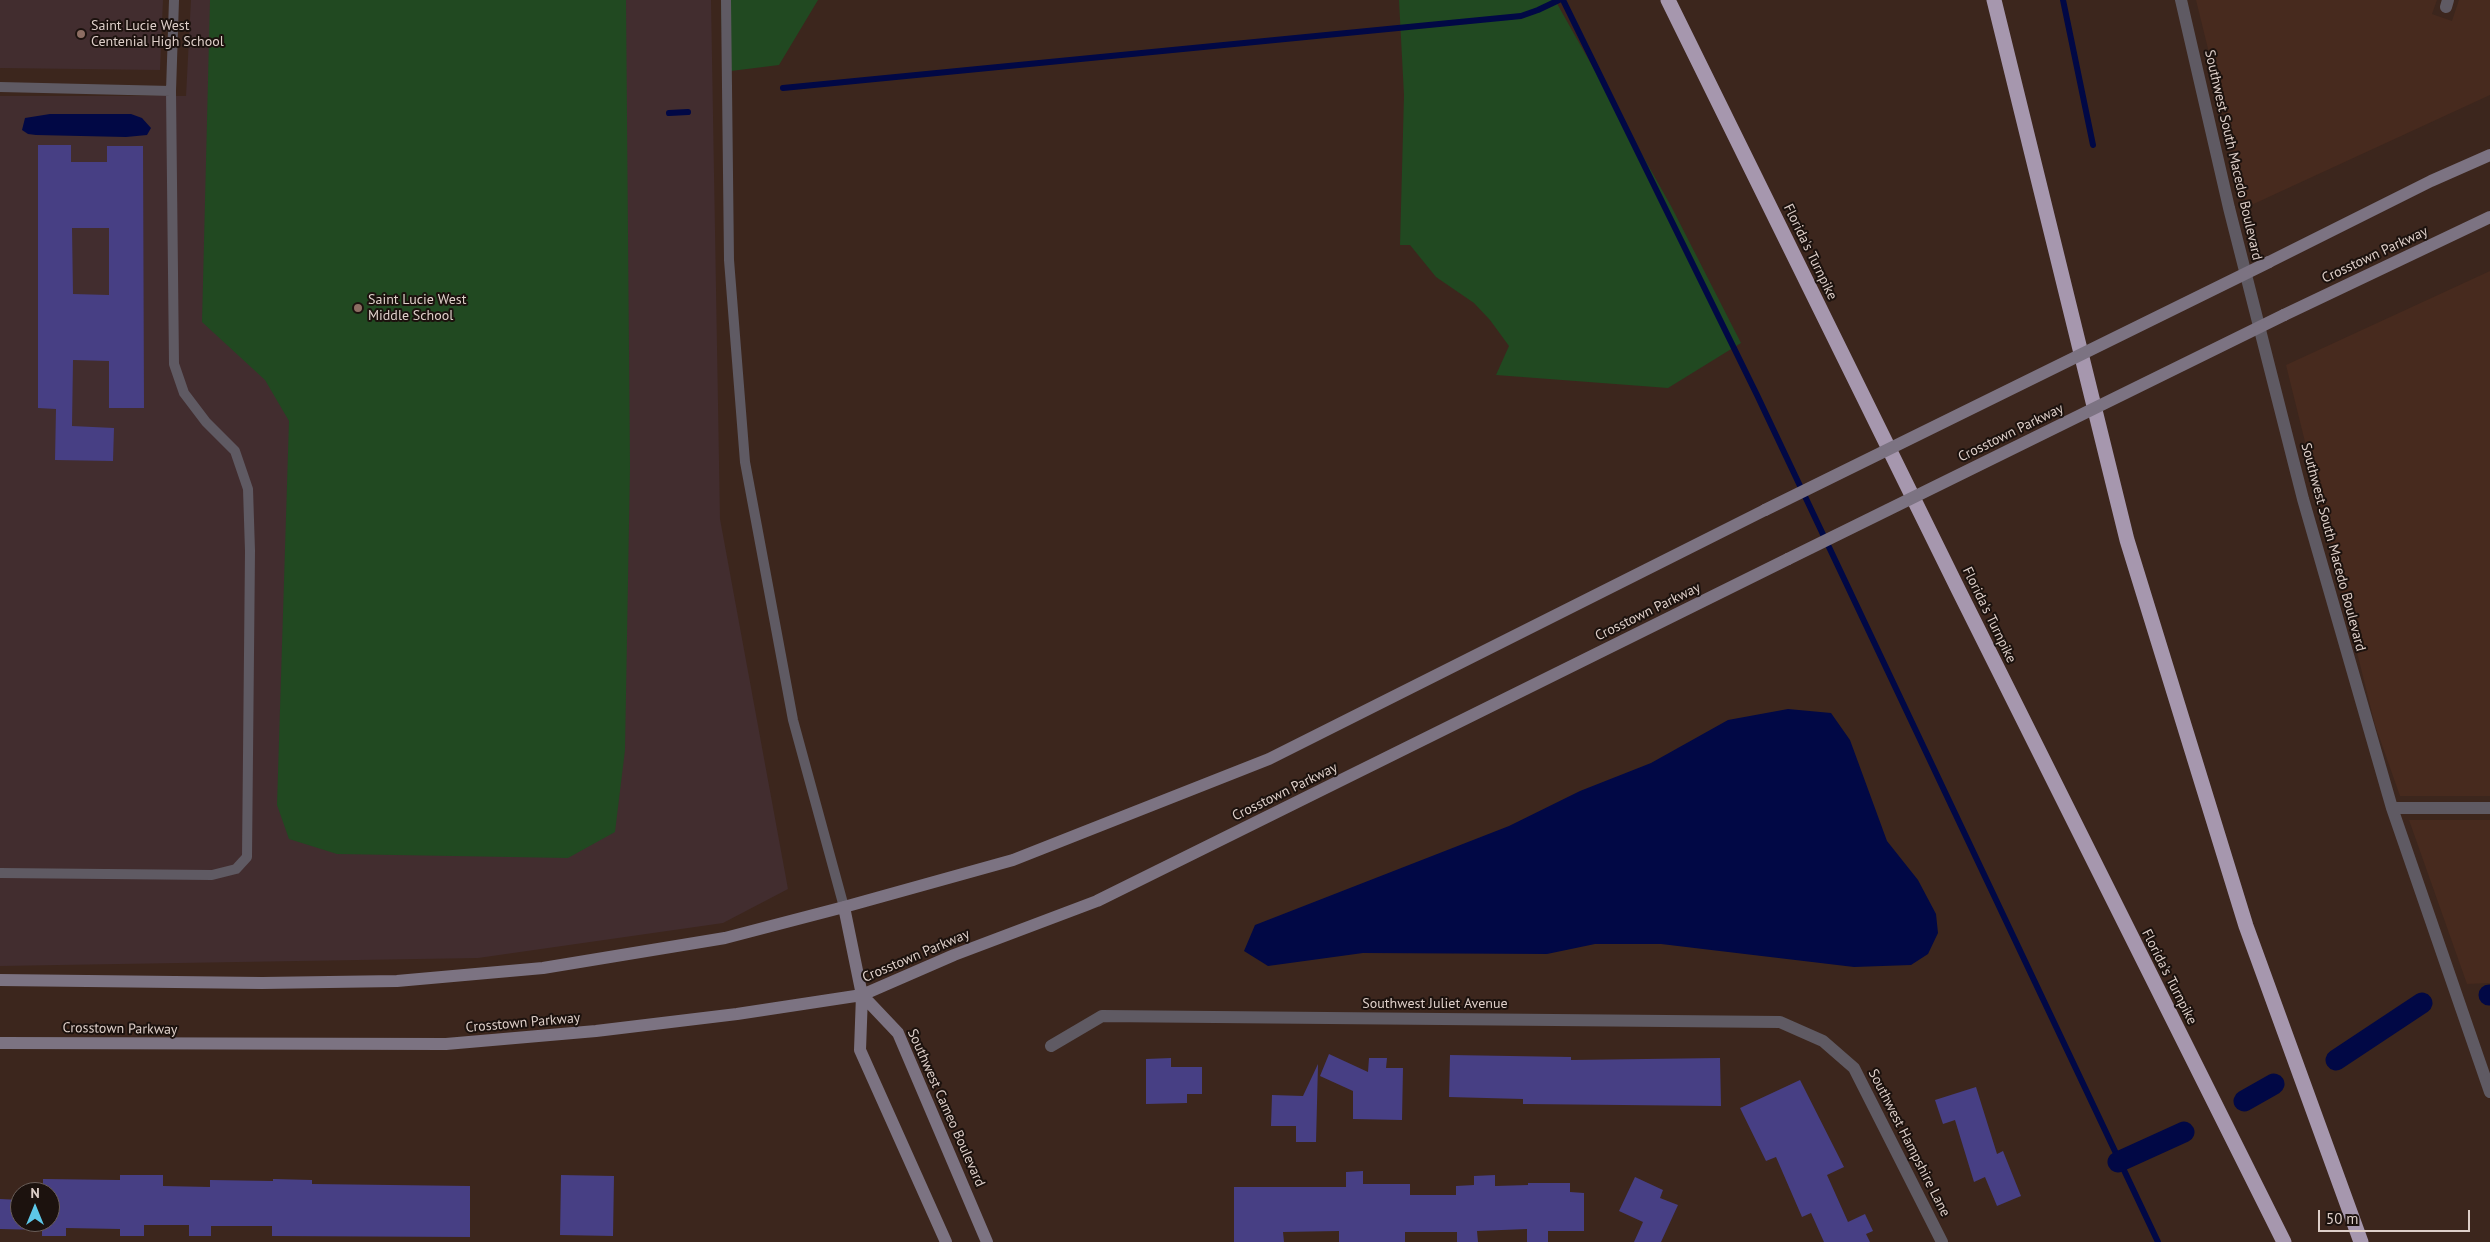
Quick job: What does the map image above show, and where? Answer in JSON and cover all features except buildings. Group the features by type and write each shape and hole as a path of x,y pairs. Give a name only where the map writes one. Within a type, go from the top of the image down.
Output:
{"highway":[{"name":"Florida's Turnpike","path":"1668,0 1959,591 2284,1242"},
{"path":"1994,0 2127,540 2246,926 2361,1242"}],"main road":[{"path":"0,980 262,983 398,981 543,968 725,938 1012,860 1269,759 1765,510 2431,181 2490,155"},
{"name":"Crosstown Parkway","path":"0,1043 446,1044 596,1031 737,1014 862,994 954,955 1097,901 2284,315 2490,217"},
{"path":"844,907 862,994 860,1050 946,1242"},
{"name":"Southwest Cameo Boulevard","path":"862,994 898,1033 987,1242"}],"street":[{"name":"Southwest South Macedo Boulevard","path":"2181,0 2229,208 2303,499 2392,808 2488,1084"},
{"path":"2392,808 2490,808"},
{"name":"Southwest Juliet Avenue","path":"1050,1046 1102,1016 1780,1022 1823,1041"},
{"name":"Southwest Hampshire Lane","path":"1823,1041 1854,1068 1942,1242"}],"lane":[{"path":"0,873 212,875 236,869 247,857 250,551 248,489 235,451 206,422 184,393 174,364 171,92 174,0"},
{"path":"726,0 729,260 745,462 793,720 844,907"},
{"path":"0,87 171,92"}],"shaded area":[{"name":"Saint Lucie West Centenial High School","path":"0,0 163,0 160,70 0,68"},
{"name":"Saint Lucie West Middle School","path":"191,0 711,0 720,519 788,889 723,923 478,958 0,966 0,96 186,96"},
{"path":"2196,0 2437,0 2432,14 2452,21 2459,0 2490,0 2490,95 2247,207"},
{"path":"50,114 131,114 142,118 151,128 147,135 126,137 36,135 28,134 22,130 25,118"},
{"path":"2490,271 2490,796 2400,796 2375,725 2286,365"},
{"path":"1788,709 1831,713 1850,740 1887,841 1918,880 1936,914 1938,933 1928,954 1911,965 1854,967 1661,944 1595,944 1547,954 1363,953 1268,966 1244,951 1255,925 1509,826 1580,791 1651,763 1728,720"},
{"path":"2409,820 2490,820 2490,983 2467,984"}],"green space":[{"path":"210,0 626,0 630,467 625,750 615,832 568,858 337,854 289,839 277,805 289,421 265,380 202,322"},
{"path":"721,0 818,0 779,65 723,72"},
{"path":"1399,0 1555,0 1671,206 1741,343 1668,388 1496,375 1509,346 1490,320 1474,303 1436,277 1410,245 1400,245 1404,95"}],"waterway":[{"path":"783,88 1521,16 1559,0"},
{"path":"1563,0 1757,395 2158,1242"},
{"path":"2063,0 2093,145"},
{"path":"669,113 688,112"},
{"path":"2336,1060 2422,1003"},
{"path":"2244,1101 2274,1084"},
{"path":"2118,1162 2184,1132"}],"place":[{"name":"Saint Lucie West Centenial High School","path":"81,34"},
{"name":"Saint Lucie West Middle School","path":"358,308"}]}
